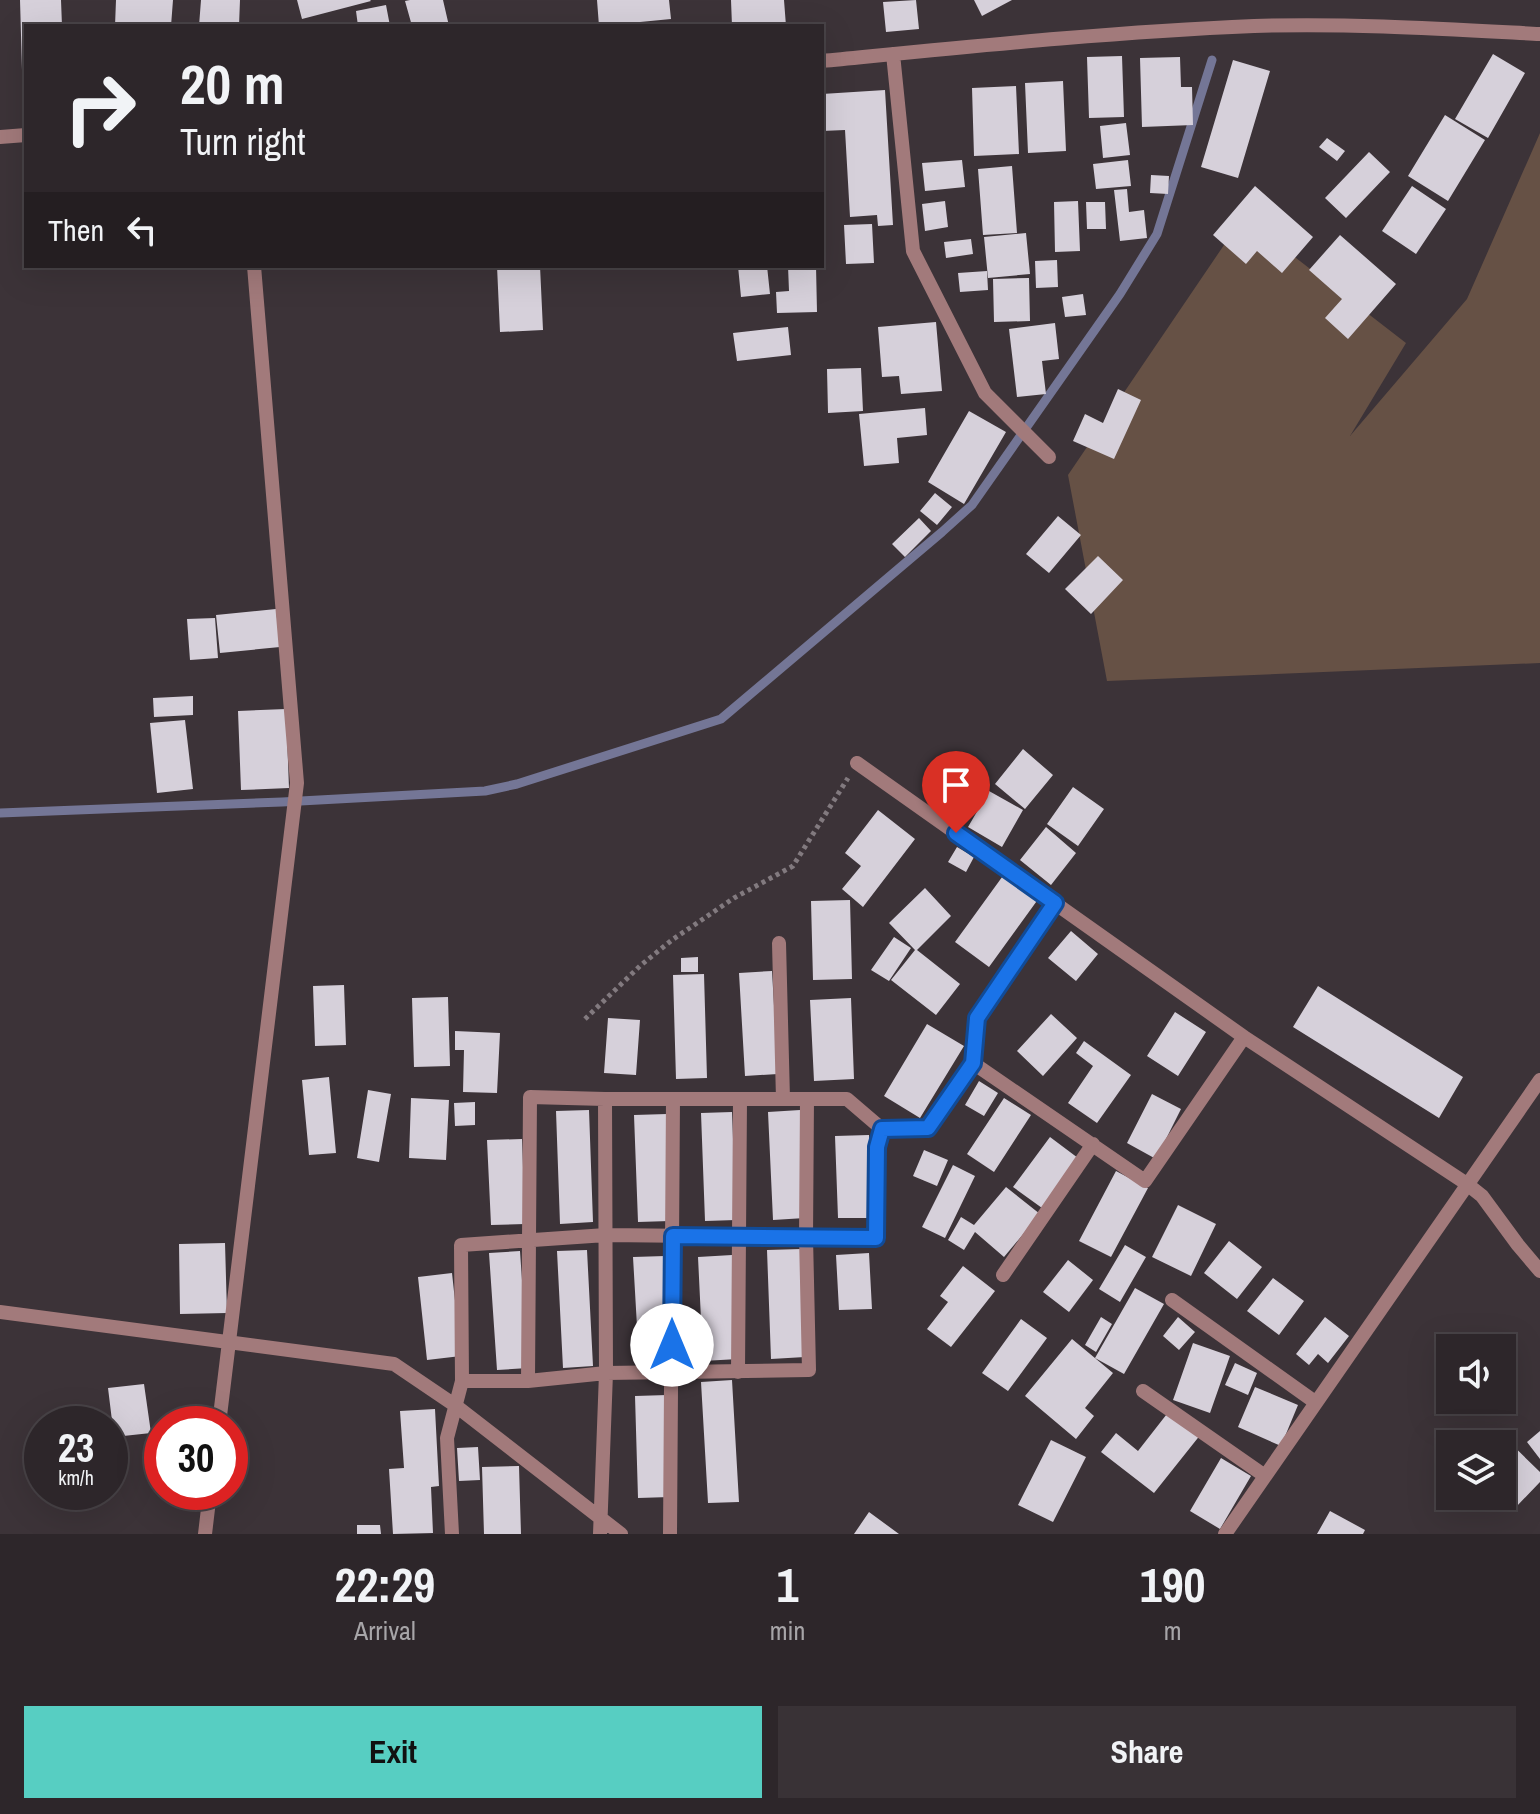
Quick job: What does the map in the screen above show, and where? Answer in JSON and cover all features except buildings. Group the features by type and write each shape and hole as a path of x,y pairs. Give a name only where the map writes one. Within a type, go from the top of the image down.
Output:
{"street":[{"path":"824,61 1078,36 1256,26 1403,26 1540,34"},
{"path":"893,54 913,251 985,393 1049,457"},
{"path":"0,137 24,135"},
{"path":"221,1406 297,783 254,268"},
{"path":"857,763 1244,1037 1467,1184 1482,1196 1540,1271"},
{"path":"528,1381 530,1097 847,1099 882,1129 928,1128 973,1063 977,1018 1055,903"},
{"path":"779,943 783,1099"},
{"path":"973,1063 1145,1181 1244,1037"},
{"path":"1225,1534 1540,1080"},
{"path":"600,1526 606,1373 605,1099"},
{"path":"670,1534 673,1099"},
{"path":"462,1381 528,1381 606,1373 809,1370 807,1099"},
{"path":"738,1372 740,1100"},
{"path":"452,1534 447,1438 462,1381 461,1245 606,1235 876,1238 877,1147 882,1129"},
{"path":"1003,1275 1093,1144"},
{"path":"1172,1300 1315,1402"},
{"path":"0,1312 394,1364 456,1406 600,1526 621,1534"},
{"path":"1143,1391 1265,1476"},
{"path":"205,1534 208,1510"}],"path":[{"path":"585,1019 672,940 734,898 793,866 857,763"}],"shaded area":[{"path":"1540,133 1540,663 1107,681 1068,475 1243,217 1406,343 1350,436 1467,299"}],"waterway":[{"path":"0,813 485,791 517,784 721,719 972,505 1120,294 1157,234 1212,60"}],"route":[{"path":"672,1345 673,1236 876,1238 877,1147 882,1129 928,1128 973,1063 977,1018 1055,903 956,833"}]}
